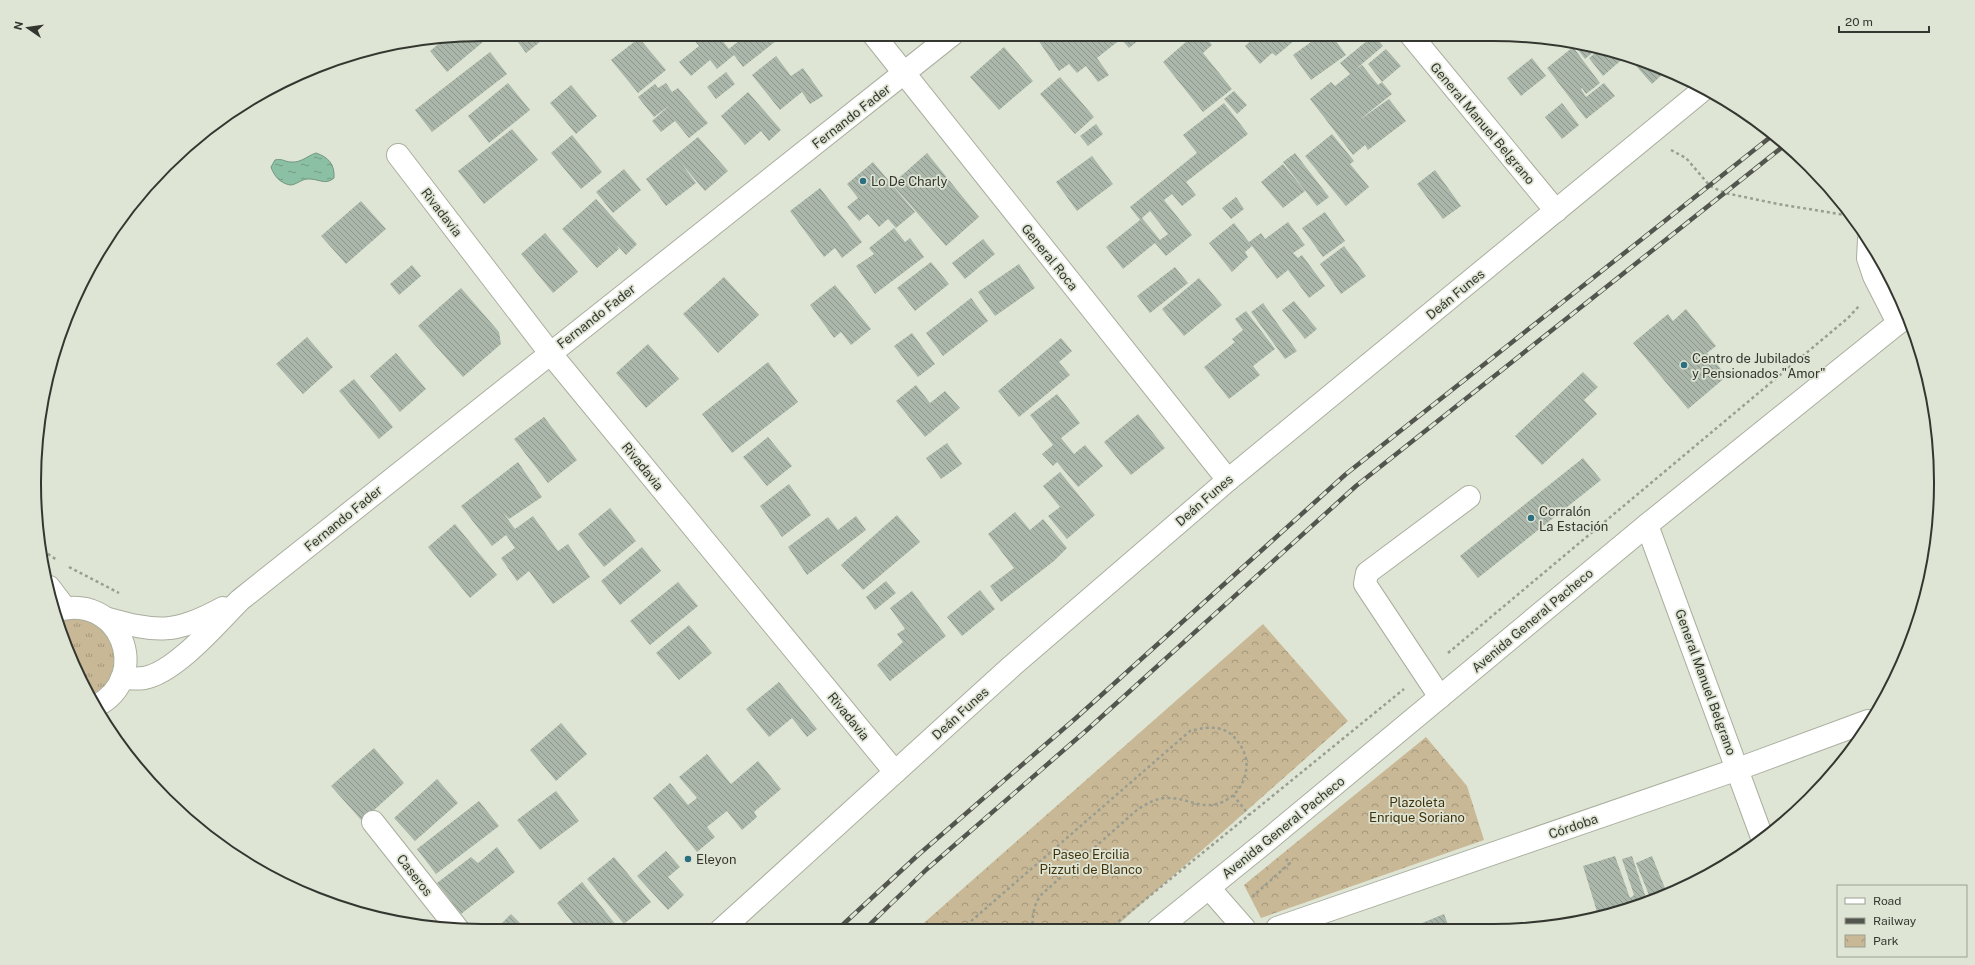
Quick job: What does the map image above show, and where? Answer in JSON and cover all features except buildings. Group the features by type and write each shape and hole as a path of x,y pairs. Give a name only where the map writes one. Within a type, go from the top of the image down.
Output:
{"street":[{"name":"General Roca","path":"878,41 1228,480"},
{"name":"Fernando Fader","path":"122,678 145,678 168,667 189,651 240,600 944,41"},
{"name":"General Manuel Belgrano","path":"1416,41 1556,211"},
{"name":"Deán Funes","path":"728,924 1012,666 1228,480 1699,93"},
{"name":"Rivadavia","path":"398,155 550,353 895,772"},
{"path":"1868,251 1868,258 1878,285 1901,316"},
{"name":"Avenida General Pacheco","path":"1164,924 1647,525 1902,320"},
{"path":"1440,697 1364,584 1367,573 1469,497"},
{"name":"General Manuel Belgrano","path":"1647,525 1761,833"},
{"name":"Fernando Fader","path":"106,618 147,629 182,627 201,620 240,600"},
{"path":"60,610 84,608 96,612 106,618 120,635 125,650 126,664 122,678 103,701"},
{"name":"Córdoba","path":"1289,924 1738,769 1863,723"},
{"name":"Caseros","path":"373,822 453,923"},
{"path":"1209,888 1240,924"}],"path":[{"path":"1650,135 1662,145 1686,158 1710,186 1725,193 1778,204 1844,215"},
{"path":"1115,924 1424,673 1848,318 1878,285"},
{"path":"47,553 61,562"},
{"path":"68,566 123,595"},
{"path":"968,924 1190,731 1202,728 1216,728 1228,732 1238,741 1245,752 1247,765 1245,778 1233,795 1217,804 1205,805 1179,798 1165,798 1151,801 1138,809 1036,900 1033,924"}],"green space":[{"path":"66,615 97,621 115,646 115,668 105,686 95,693 75,651 62,616"},
{"name":"Paseo Ercilia Pizzuti de Blanco","path":"1263,624 1348,721 1119,924 923,924"},
{"name":"Plazoleta Enrique Soriano","path":"1426,737 1467,786 1484,840 1261,918 1244,885"}],"water":[{"path":"316,153 327,159 332,165 334,178 331,180 324,182 307,179 290,185 283,183 278,179 271,167 275,160 280,159 295,162"}],"railway":[{"path":"843,924 917,856 1076,718 1346,474 1769,138"},
{"path":"870,924 927,869 1088,729 1356,486 1781,148"}],"place":[{"name":"Lo De Charly","path":"863,181"},
{"name":"Centro de Jubilados y Pensionados \"Amor\"","path":"1684,365"},
{"name":"Corralón La Estación","path":"1531,518"},
{"name":"Eleyon","path":"688,859"}]}
